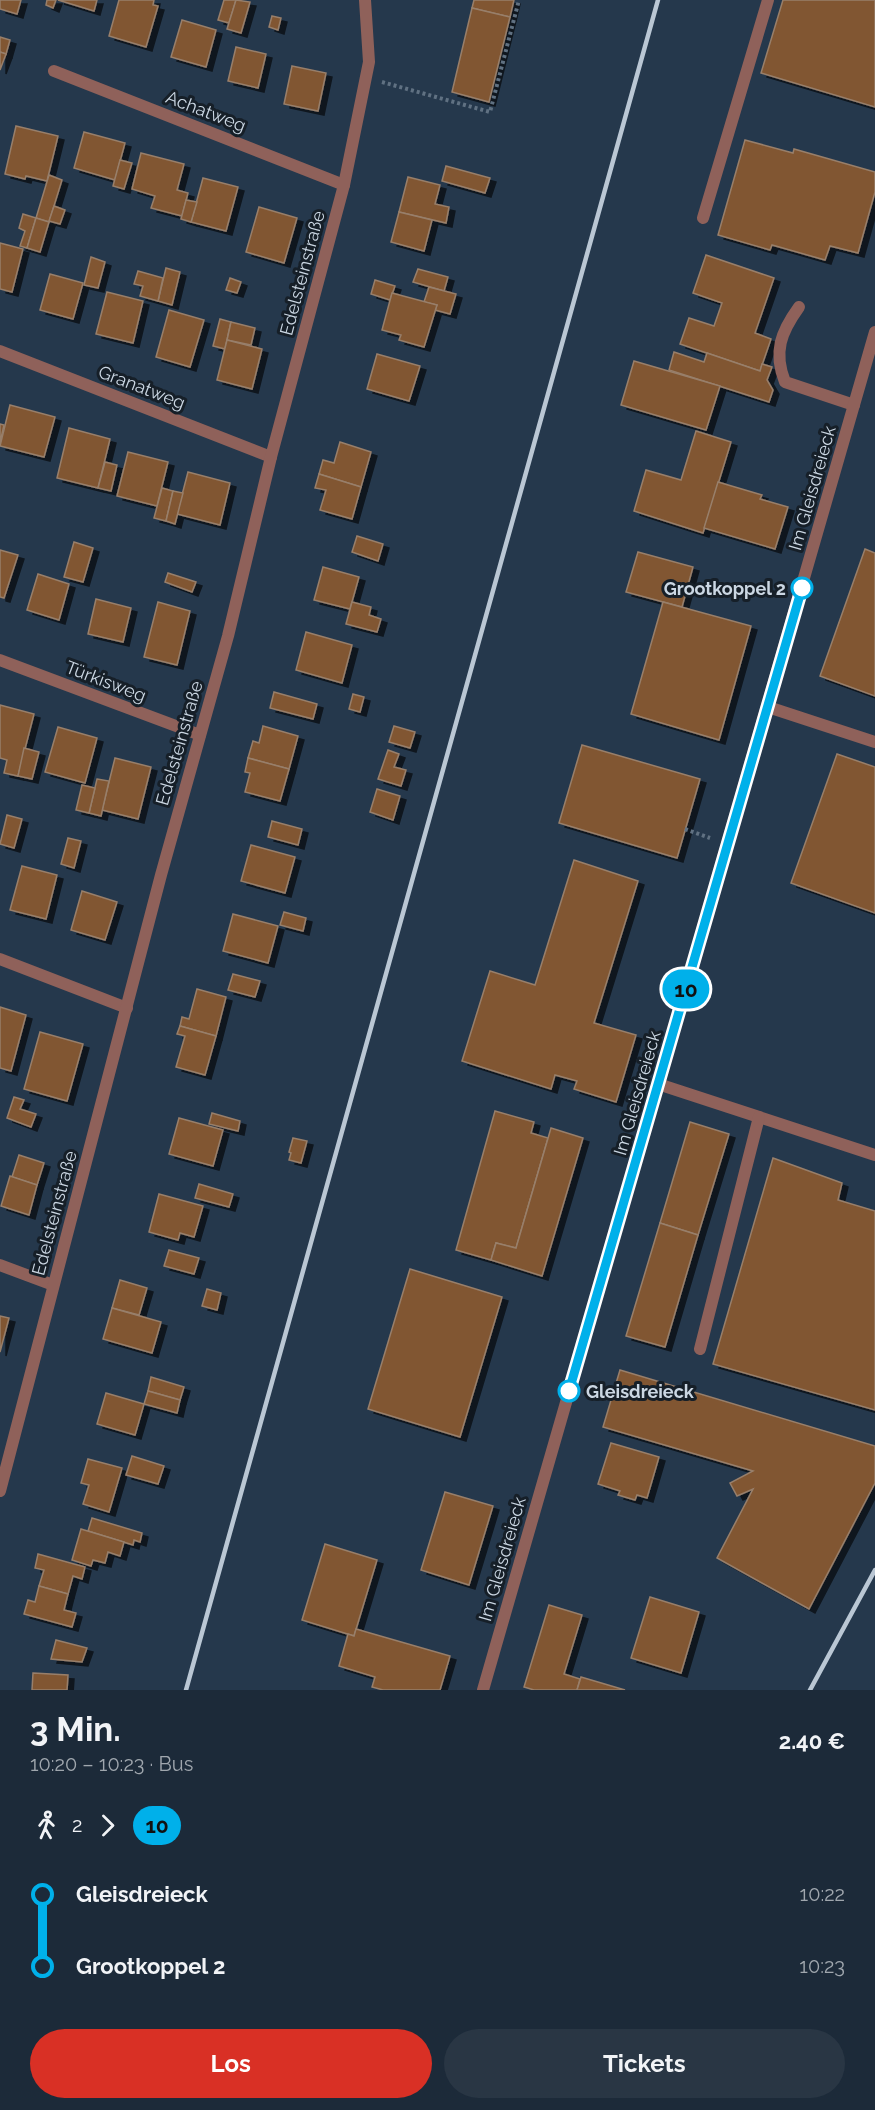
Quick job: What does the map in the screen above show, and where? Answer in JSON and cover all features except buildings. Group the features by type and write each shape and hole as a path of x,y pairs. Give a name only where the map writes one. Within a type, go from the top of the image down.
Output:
{"street":[{"name":"Edelsteinstraße","path":"0,1491 53,1285 228,636 270,457 344,185 369,62 365,0"},
{"path":"702,218 768,0"},
{"name":"Achatweg","path":"54,71 344,185"},
{"path":"799,307 785,327 778,358 785,382 854,405"},
{"name":"Im Gleisdreieck","path":"483,1690 875,332"},
{"name":"Granatweg","path":"0,351 270,457"},
{"name":"Türkisweg","path":"0,660 200,735"},
{"path":"768,707 875,742"},
{"path":"0,959 127,1008"},
{"path":"658,1084 875,1155"},
{"path":"700,1349 759,1117"},
{"path":"0,1265 53,1285"}],"path":[{"path":"366,78 490,112 519,0"},
{"path":"686,829 728,844"}],"railway":[{"path":"186,1690 658,0"},
{"path":"810,1690 875,1570"}],"bus line":[{"name":"10","path":"569,1391 802,588"}],"place":[{"name":"Grootkoppel 2","path":"802,588"},
{"name":"Gleisdreieck","path":"569,1391"}]}
